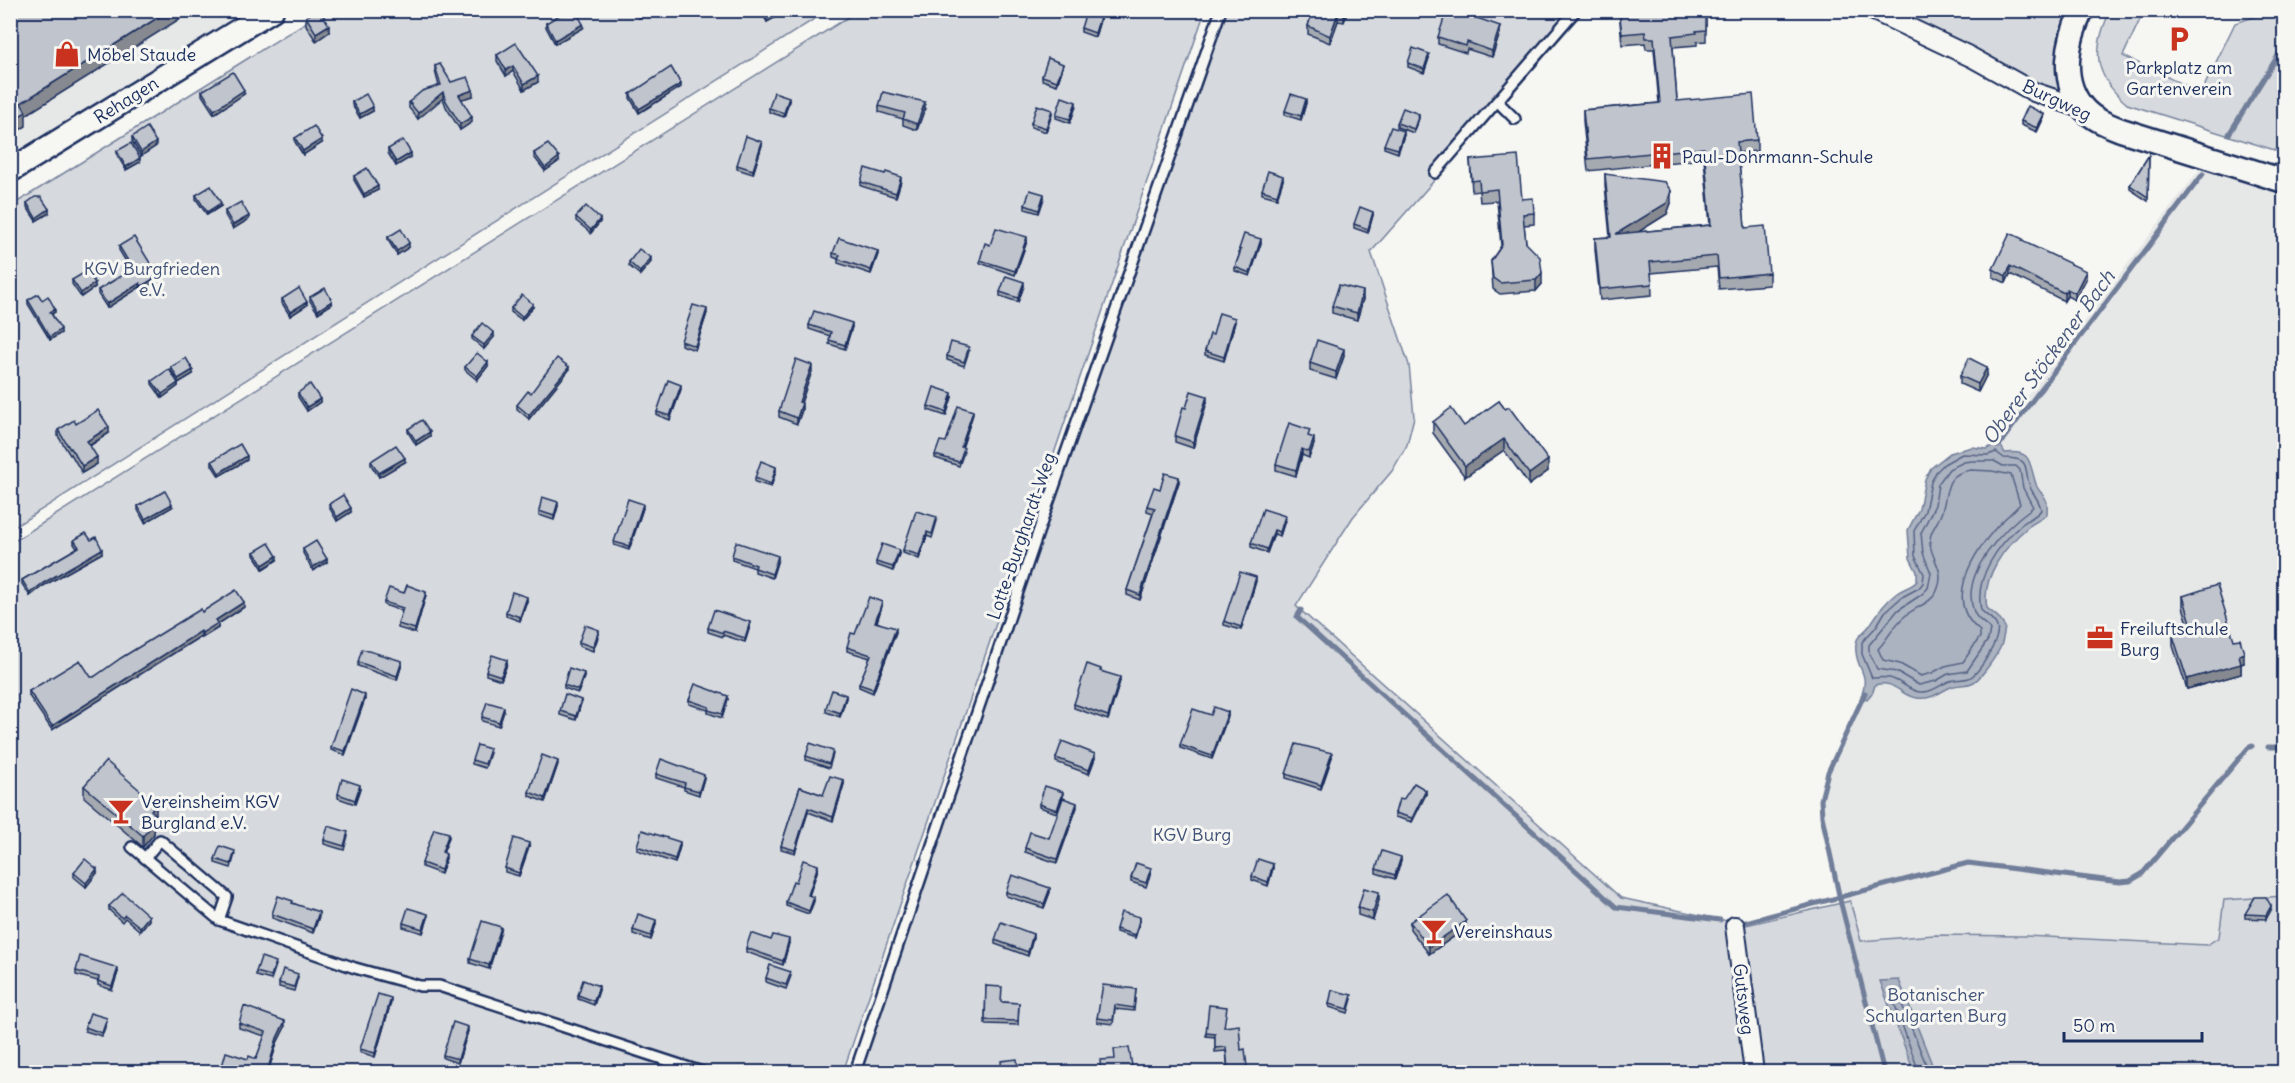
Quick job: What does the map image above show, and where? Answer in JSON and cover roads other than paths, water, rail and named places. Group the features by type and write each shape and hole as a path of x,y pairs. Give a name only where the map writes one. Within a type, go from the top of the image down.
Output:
{"street":[{"name":"Rehagen","path":"10,171 272,10"},
{"name":"Burgweg","path":"1872,10 1971,57 2034,92 2084,109 2102,122 2284,181"},
{"path":"2082,10 2070,40 2068,74 2073,90 2084,109"},
{"name":"Gutsweg","path":"1735,926 1754,1072"}],"lane":[{"name":"Lotte-Burghardt-Weg","path":"855,1072 1040,527 1221,10"},
{"path":"1435,173 1576,10"},
{"path":"1498,102 1515,119"},
{"path":"145,858 160,840 227,897 219,921"},
{"path":"132,847 219,921 355,968 420,986 439,986 702,1072"}],"water":[{"path":"2001,440 2004,441 2001,446 2005,453 2021,453 2028,460 2037,486 2047,501 2047,514 2011,543 1991,574 1986,596 1987,608 2005,627 1999,650 1977,679 1971,683 1954,686 1931,697 1911,697 1893,686 1882,684 1875,685 1867,699 1861,697 1864,677 1857,659 1857,639 1889,600 1917,581 1917,572 1910,558 1908,530 1919,509 1925,479 1931,468 1950,453 1972,447 1987,449"},
{"path":"1899,980 1935,1072 1914,1072 1880,981"}],"waterway":[{"name":"Oberer Stöckener Bach","path":"2229,134 2284,46"},
{"name":"Oberer Stöckener Bach","path":"1998,446 2203,174"},
{"path":"1301,610 1297,617 1616,907 1720,920"},
{"name":"Oberer Stöckener Bach","path":"1865,693 1828,772 1821,800 1822,816 1841,904 1884,1072"},
{"path":"1746,922 1968,863 2120,882 2130,881 2142,874 2252,746"},
{"path":"2268,747 2284,747"}],"place":[{"name":"Parkplatz am Gartenverein","path":"2179,39"},
{"name":"Möbel Staude","path":"67,54"},
{"name":"Paul-Dohrmann-Schule","path":"1662,156"},
{"name":"Freiluftschule Burg","path":"2100,638"},
{"name":"Vereinsheim KGV Burgland e.V.","path":"121,811"},
{"name":"Vereinshaus","path":"1434,931"}],"park label":[{"name":"KGV Burgfrieden e.V.","path":"152,278"},
{"name":"KGV Burg","path":"1192,834"},
{"name":"Botanischer Schulgarten Burg","path":"1936,1004"}]}
